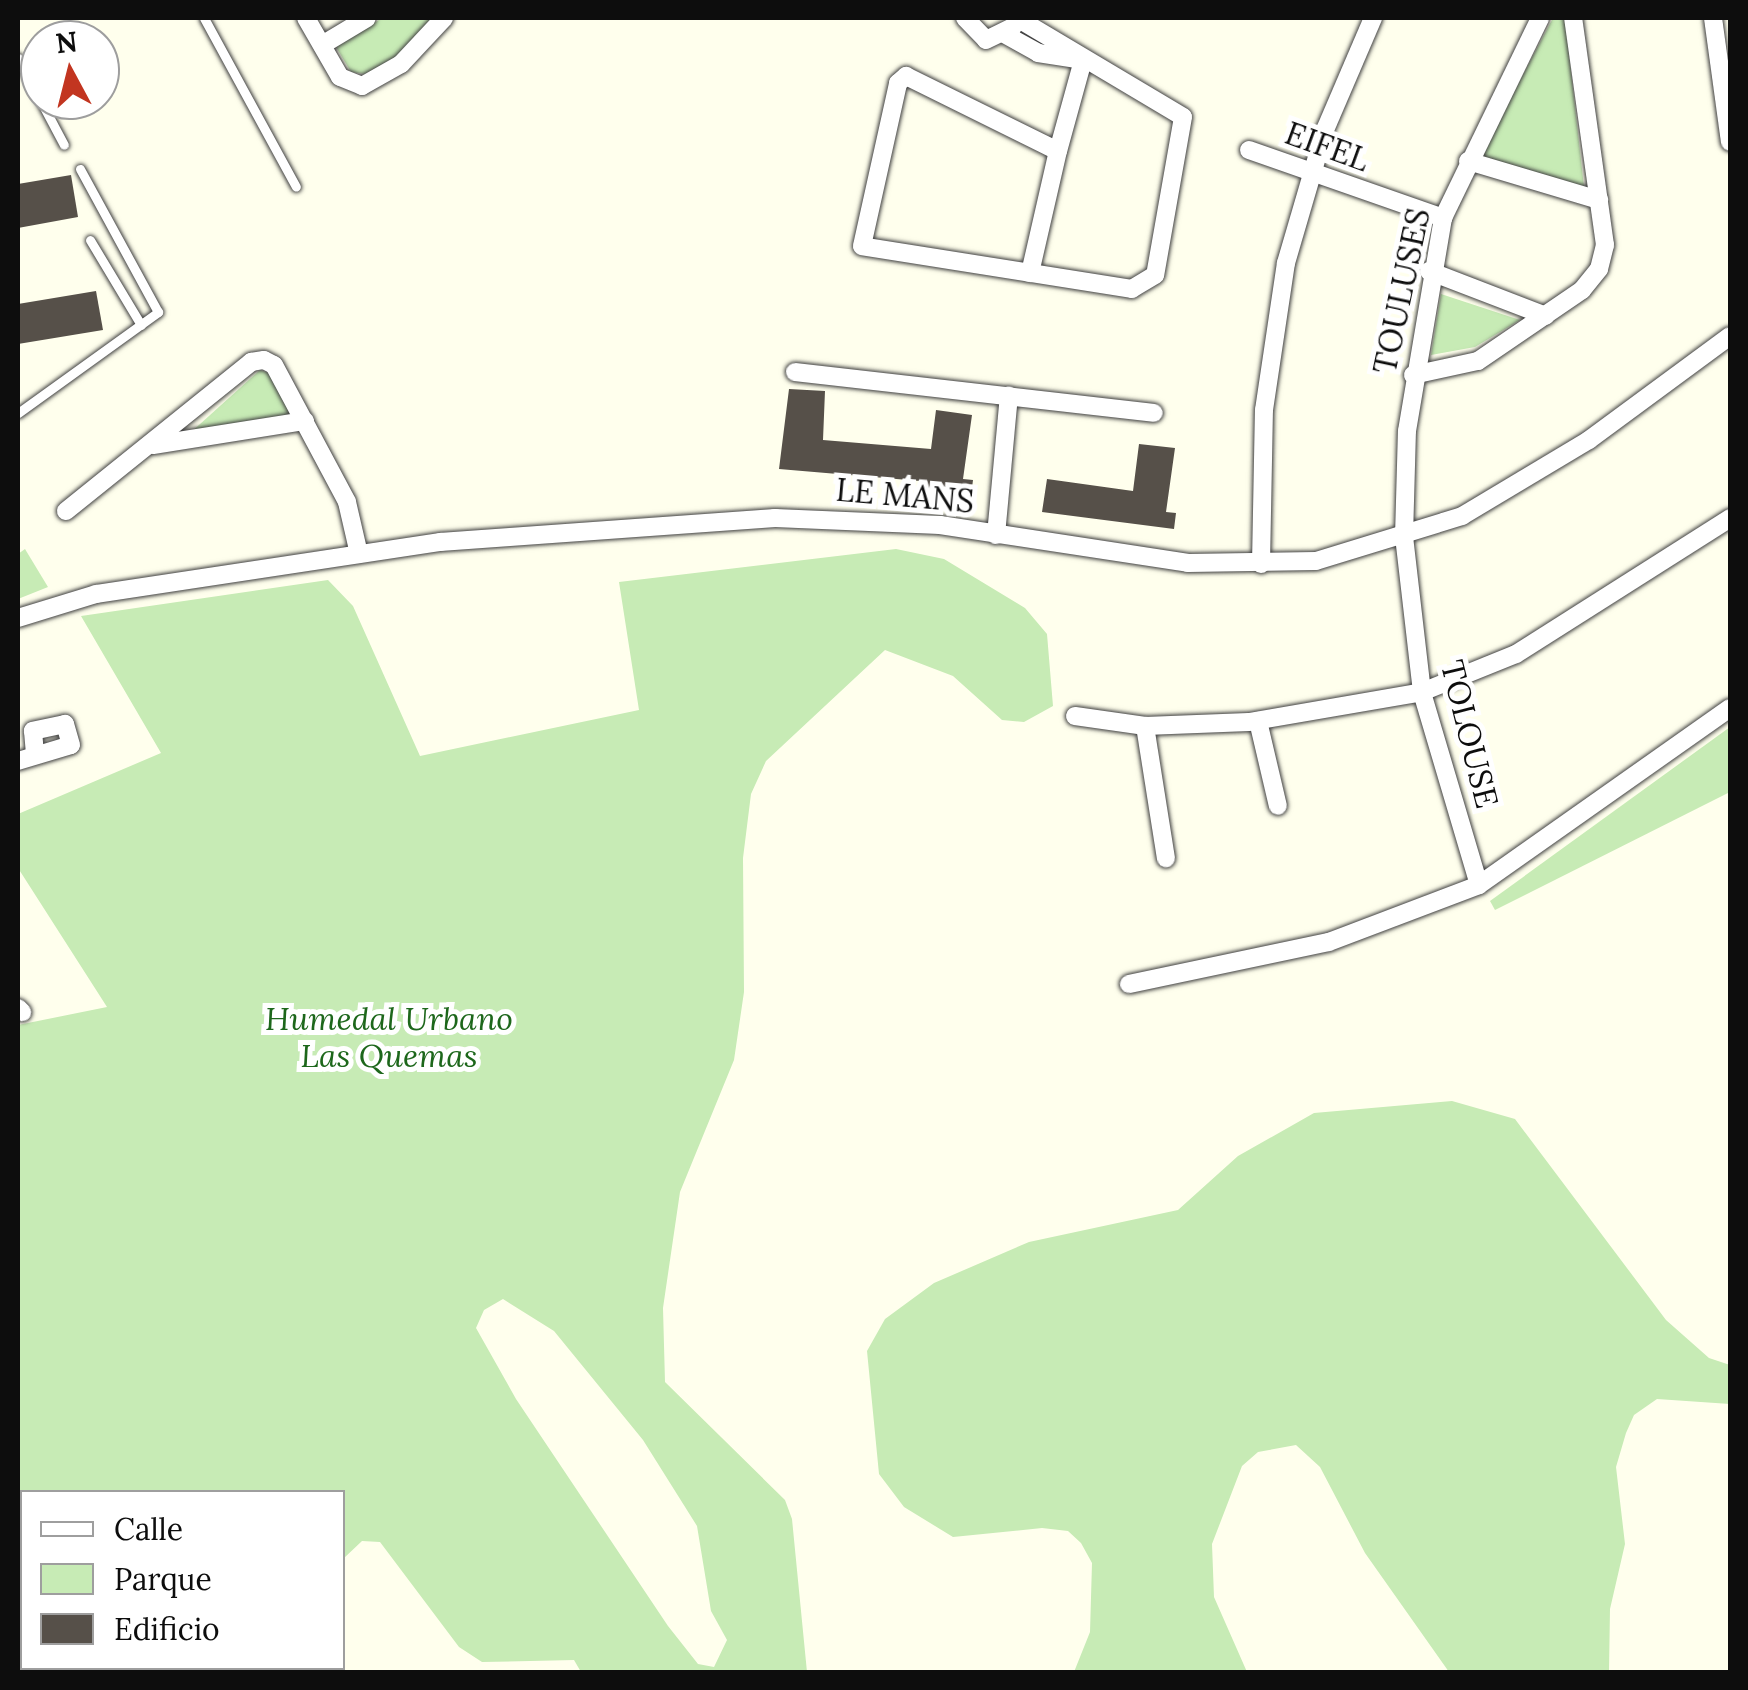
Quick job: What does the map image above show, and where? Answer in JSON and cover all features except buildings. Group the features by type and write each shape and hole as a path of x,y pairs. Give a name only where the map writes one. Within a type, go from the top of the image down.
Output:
{"street":[{"path":"306,18 340,78 362,86 401,64 444,18"},
{"path":"322,45 367,18"},
{"path":"966,18 976,36 1006,35 1038,54 1084,60"},
{"path":"1006,35 1016,18 1183,117 1155,275 1132,289 873,252 860,234 906,76 1058,150"},
{"path":"1261,564 1269,358 1310,175 1373,18"},
{"name":"TOULUSES","path":"1404,537 1413,374 1429,270 1443,218 1468,161 1540,18"},
{"path":"1413,374 1478,361 1546,316 1599,268 1599,200 1573,18"},
{"path":"1713,18 1730,142"},
{"path":"1030,273 1058,150 1084,60"},
{"name":"EIFEL","path":"1249,150 1310,175 1443,218"},
{"path":"1468,161 1599,200"},
{"path":"1429,270 1546,316"},
{"name":"LE MANS","path":"18,618 96,594 359,554 775,518 886,520 1188,564 1261,564 1330,558 1404,537 1524,482 1730,336"},
{"path":"66,511 251,362 274,364 347,502 359,554"},
{"path":"795,372 1154,413"},
{"path":"996,535 1010,396"},
{"path":"153,444 305,421"},
{"path":"1075,716 1145,726 1258,721 1422,692 1516,654 1730,518"},
{"name":"TOLOUSE","path":"1404,537 1422,692 1479,885"},
{"path":"1129,984 1329,942 1479,885 1730,708"},
{"path":"1258,721 1278,806"},
{"path":"1145,726 1166,858"}],"lane":[{"path":"204,18 296,188"},
{"path":"18,58 64,145"},
{"path":"18,413 158,312 80,169"},
{"path":"90,240 141,325"}],"green space":[{"path":"382,18 432,18 396,57 365,74 351,72 336,47"},
{"path":"1553,18 1565,18 1584,187 1479,158"},
{"path":"1441,294 1520,320 1475,347 1431,355"},
{"path":"260,370 272,374 297,416 189,434"},
{"path":"25,549 48,587 18,599 18,554"},
{"name":"Humedal Urbano Las Quemas","path":"896,549 944,559 1025,608 1047,634 1053,706 1024,722 1002,720 953,676 885,650 766,761 751,794 743,858 744,992 734,1060 680,1192 663,1308 665,1382 785,1500 792,1519 807,1672 581,1672 574,1660 482,1662 459,1647 380,1542 362,1541 345,1557 345,1490 20,1490 18,1628 18,1025 107,1007 18,868 18,814 161,753 81,616 328,580 353,606 420,756 639,710 619,582","holes":["503,1299 554,1331 643,1440 697,1526 711,1611 727,1640 714,1667 698,1664 668,1626 516,1399 476,1328 484,1310"]},
{"path":"1730,727 1730,792 1495,910 1490,901"},
{"path":"1452,1101 1515,1119 1666,1320 1709,1358 1730,1365 1730,1404 1657,1399 1634,1415 1626,1433 1616,1467 1625,1544 1610,1609 1609,1672 1449,1672 1365,1553 1320,1467 1296,1445 1258,1452 1242,1466 1212,1544 1214,1597 1247,1672 1074,1672 1090,1632 1092,1563 1081,1543 1068,1531 1042,1528 953,1537 904,1507 879,1474 867,1351 885,1319 934,1283 1029,1242 1178,1210 1238,1156 1314,1113"}]}
